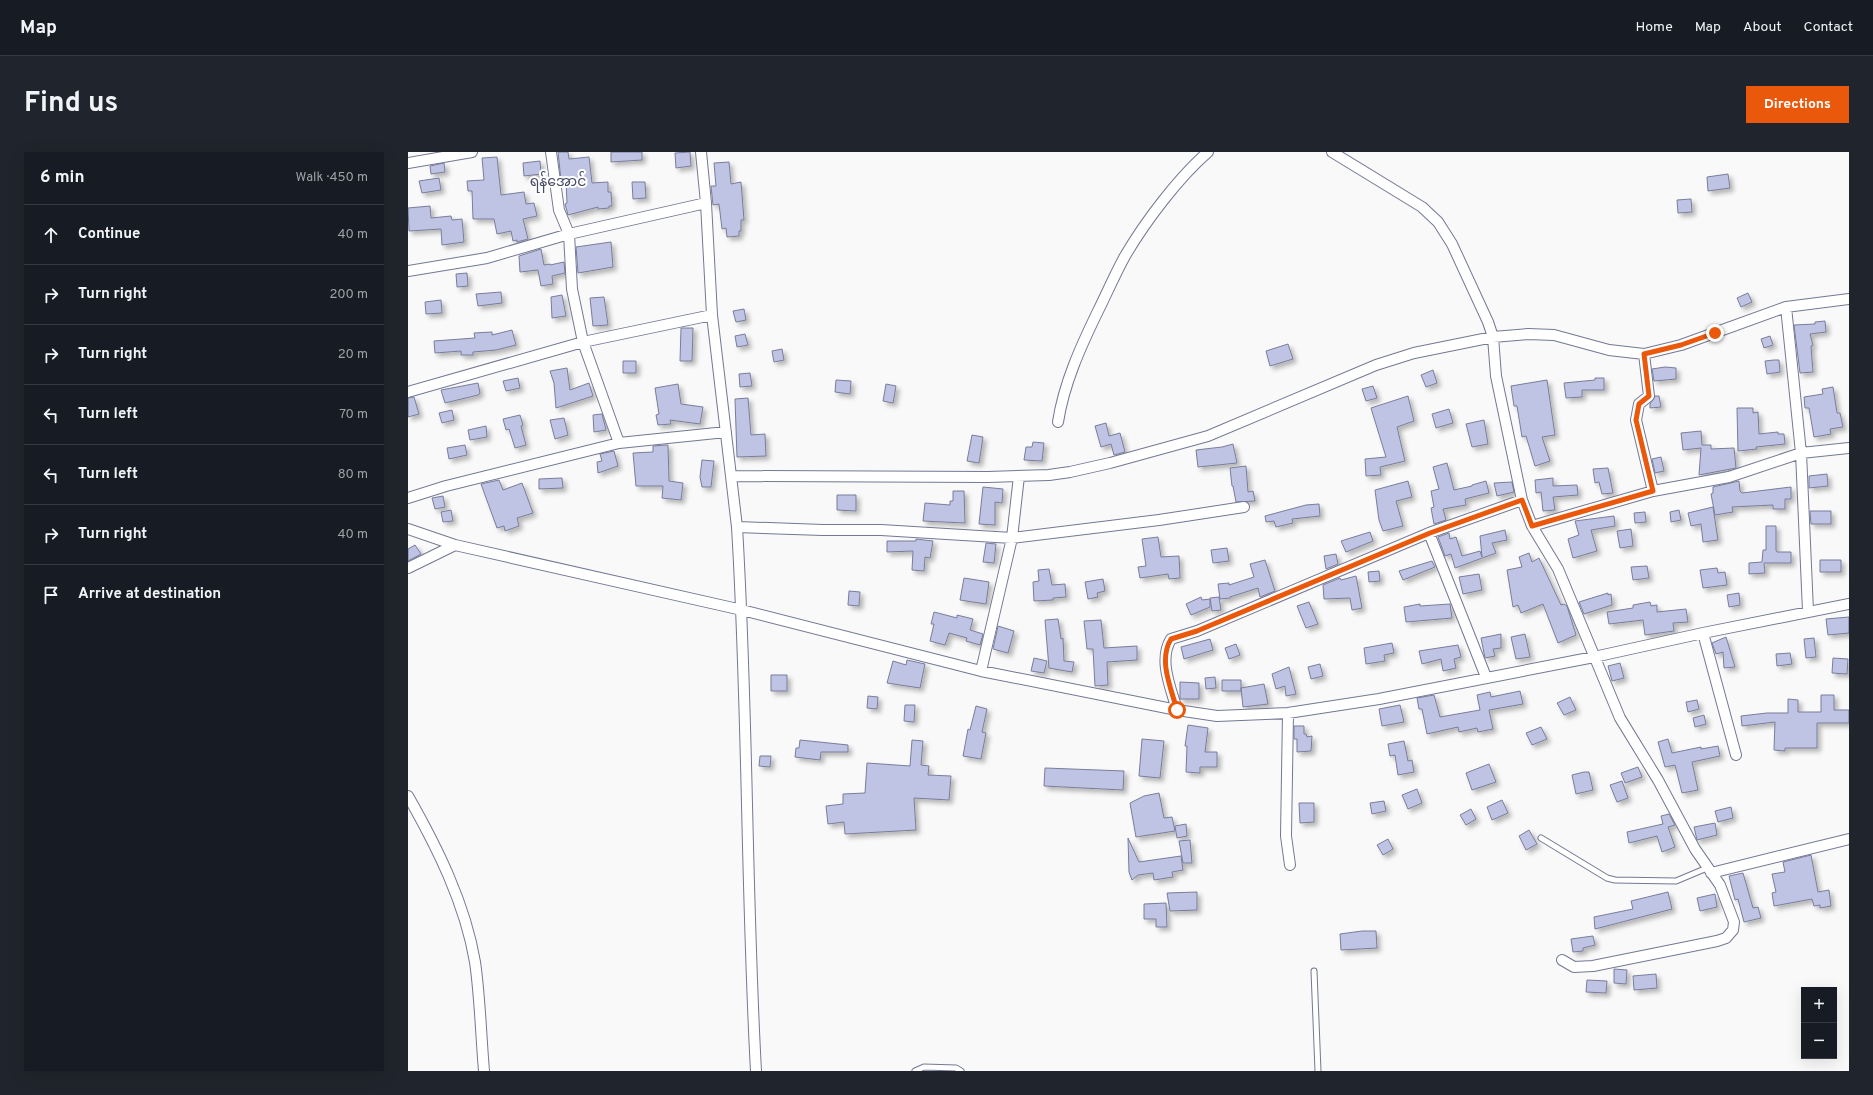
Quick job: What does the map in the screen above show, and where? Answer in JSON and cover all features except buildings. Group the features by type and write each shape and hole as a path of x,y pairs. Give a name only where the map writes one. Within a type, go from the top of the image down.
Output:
{"street":[{"path":"408,163 472,152"},
{"path":"551,152 559,210 569,234 572,289 583,342 618,443"},
{"path":"700,152 706,203 712,316 737,526 742,610 752,979 756,1071"},
{"path":"1058,422 1060,408 1079,350 1125,257 1156,210 1196,162 1208,152"},
{"path":"1332,152 1422,207 1438,222 1452,244 1488,322 1493,337 1496,376 1522,500 1532,526 1558,569 1620,718 1640,749 1695,849 1720,885 1734,922 1733,930 1726,938 1593,966 1574,967 1562,960"},
{"path":"408,271 487,258 569,234 706,203"},
{"path":"731,476 1019,476 1049,475 1088,469 1208,436 1376,365 1414,353 1493,337 1528,334 1554,335 1609,350 1644,354 1681,345 1786,307 1849,299"},
{"path":"1786,307 1801,453 1808,611"},
{"path":"408,392 583,342 712,316"},
{"path":"1644,354 1649,396 1639,404 1636,420 1653,491"},
{"path":"408,498 446,486 618,443 726,432"},
{"path":"1532,526 1653,491 1729,477 1801,453 1849,448"},
{"path":"981,671 1012,538 1019,476"},
{"path":"1177,710 1165,660 1166,648 1171,639 1197,631 1430,533 1522,500"},
{"path":"737,526 823,530 882,530 1012,538 1159,520 1244,507"},
{"path":"408,529 455,545 742,610 981,671 1177,710 1217,716 1288,713 1378,699 1594,657 1808,611 1849,604"},
{"path":"1430,533 1486,677"},
{"path":"408,568 455,545"},
{"path":"1703,633 1736,755"},
{"path":"1288,713 1286,836 1290,865"},
{"path":"408,796 432,839 462,912 474,962 484,1071"},
{"path":"1709,871 1849,839"}],"lane":[{"path":"1541,838 1606,878 1615,880 1676,881 1709,871"},
{"path":"1314,971 1318,1071"},
{"path":"914,1071 924,1067 956,1068 961,1071"}],"district":[{"name":"ရန်အောင်","path":"558,181"}],"route":[{"path":"1177,710 1165,660 1166,648 1171,639 1197,631 1430,533 1522,500 1532,526 1653,491 1636,420 1639,404 1649,396 1644,354 1681,345 1715,333"}]}
